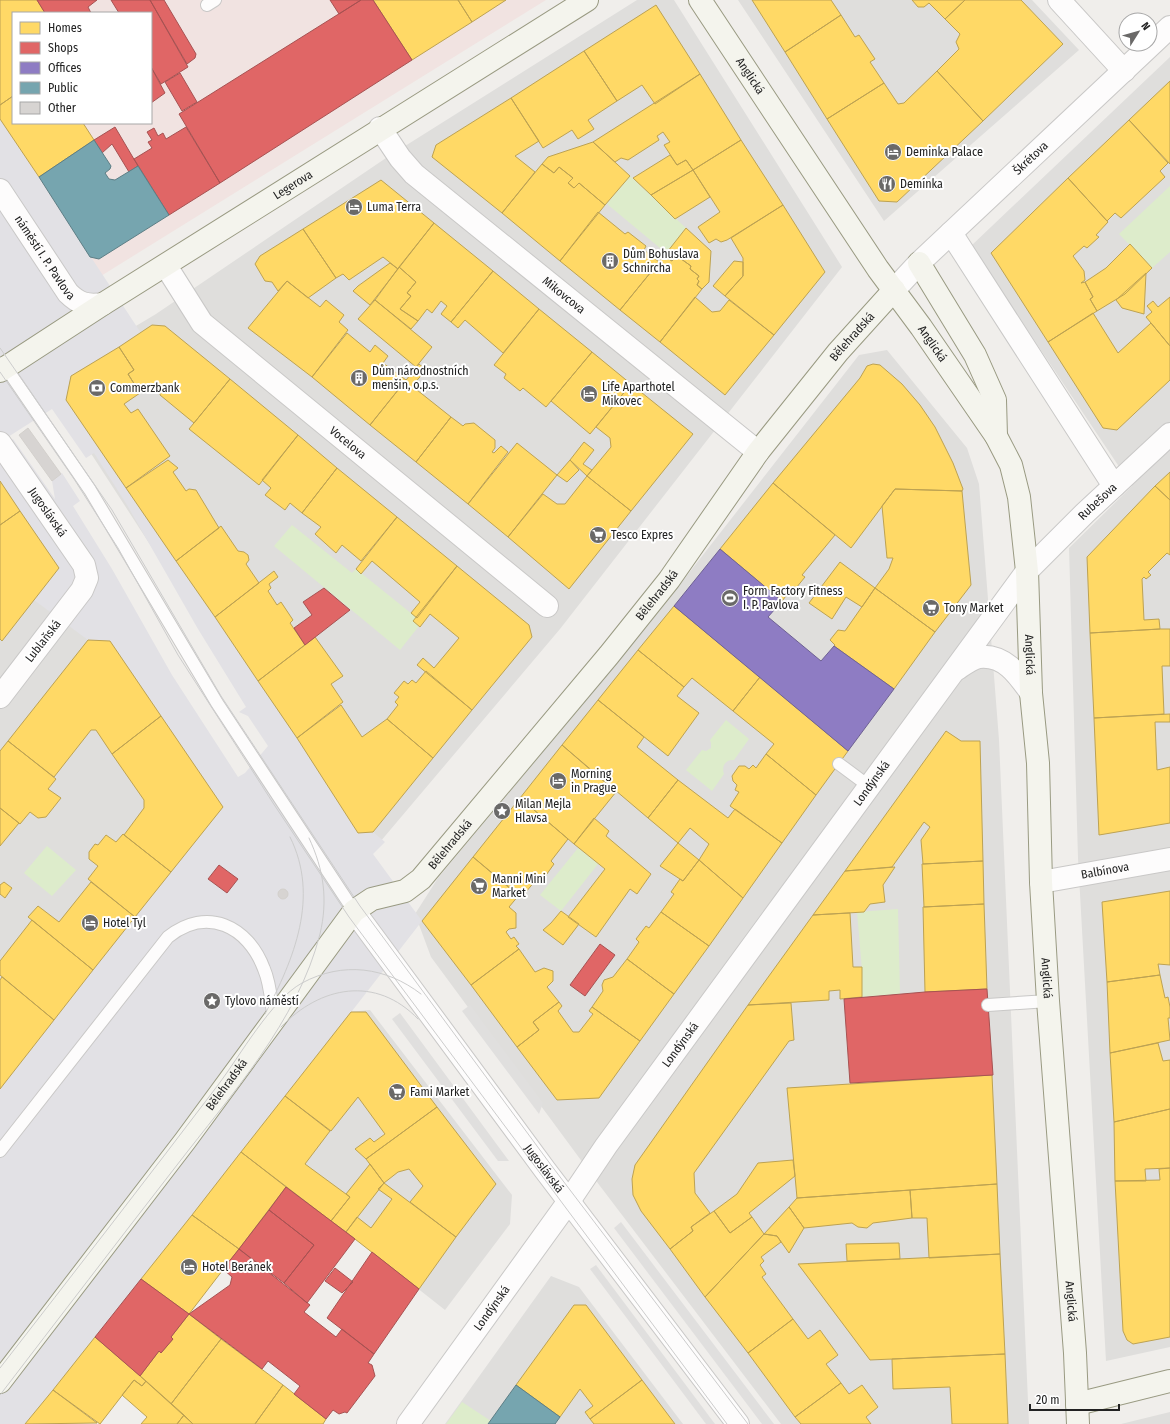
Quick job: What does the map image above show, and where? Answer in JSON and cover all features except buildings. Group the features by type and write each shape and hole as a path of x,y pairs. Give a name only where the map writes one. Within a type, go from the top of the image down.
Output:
{"street":[{"name":"Legerova","path":"2,366 166,266 380,128 433,98 587,0"},
{"name":"Anglická","path":"700,0 894,290 996,436 1010,465 1019,496 1027,572 1031,693 1038,763 1041,882 1048,1001 1072,1315 1075,1417"},
{"path":"1059,0 1124,71"},
{"name":"Škrétova","path":"894,290 919,263 1170,27"},
{"name":"Mikovcova","path":"380,128 400,158 414,174 758,452"},
{"name":"náměstí I. P. Pavlova","path":"0,190 68,293 82,304 90,306 103,304"},
{"path":"951,233 1114,486"},
{"path":"919,263 978,362 995,400 996,436"},
{"name":"Vocelova","path":"166,266 202,323 547,606"},
{"name":"Bělehradská","path":"0,1382 185,1141 354,911 372,899 405,891 421,879 609,655 669,580 758,452 838,352 894,290"},
{"name":"Rubešova","path":"1027,572 1114,486 1170,434"},
{"name":"Jugoslávská","path":"0,443 84,565 86,572 86,585"},
{"name":"Londýnská","path":"408,1424 570,1201 606,1146 1027,572"},
{"name":"Lublaňská","path":"0,697 86,585"},
{"name":"Londýnská","path":"956,669 978,657 997,658 1016,671 1031,693"},
{"name":"Balbínova","path":"1041,882 1170,859"},
{"name":"Jugoslávská","path":"354,911 738,1424"},
{"path":"1075,1417 1170,1381"}],"lane":[{"path":"2,366 90,490 217,703 354,911"},
{"path":"839,764 870,787"},
{"path":"0,1151 168,937 179,928 199,921 213,922 223,924 241,936 255,951 264,968 268,979 274,1020"},
{"path":"988,1005 1048,1001"}],"shaded area":[{"path":"0,0 546,0 88,284 0,153"},
{"path":"637,0 674,0 842,267 560,629 380,842 326,816 44,381 156,314 386,158"},
{"path":"738,0 1032,0 1079,50 884,221"},
{"path":"1170,57 1170,1347 1106,1361 1078,858 1069,548 1132,486 971,246"},
{"name":"Tylovo náměstí","path":"0,119 141,333 71,376 66,400 287,724 358,832 373,832 385,842 373,854 422,921 31,1424 0,1424 0,1080 204,821 161,716 110,641 88,640 34,600 59,568 0,481 0,448 13,439 55,499 52,481 62,473 80,501 73,506 112,569 172,675 238,777 245,773 268,746 248,716 239,712 246,707 198,629 127,505 94,453 86,458 52,409 0,442"},
{"path":"887,350 967,448 979,484 999,740 1029,1424 781,1424 600,1186 431,957 415,914 438,878 646,628 859,355"},
{"path":"0,461 241,817 0,1127"},
{"path":"470,1005 543,1103 539,1114 462,1011"},
{"path":"370,1010 512,1195 510,1224 445,1310 237,1149 348,1012"},
{"path":"400,1013 509,1161 498,1161 392,1019"},
{"path":"621,1222 774,1424 762,1424 614,1228"},
{"path":"596,1265 715,1424 706,1424 590,1269"},
{"path":"551,1276 579,1287 683,1424 445,1424"},
{"path":"1170,1412 1170,1424 1121,1424"}],"green space":[{"path":"630,176 686,228 666,253 607,204"},
{"path":"1170,186 1170,252 1152,268 1119,234"},
{"path":"292,525 352,573 356,569 417,618 419,626 400,650 274,546"},
{"path":"726,720 749,739 734,760 731,760 725,764 723,768 724,774 712,791 686,770 702,750 706,751 711,748 710,740"},
{"path":"47,846 76,870 52,896 24,873"},
{"path":"578,848 598,864 561,911 540,895"},
{"path":"898,909 900,994 862,997 862,970 857,912"},
{"path":"462,1402 491,1421 488,1424 446,1424"}],"tram line":[{"path":"0,348 112,510 221,696 360,906 551,1165 748,1424"},
{"path":"0,372 74,479 118,548 178,655 273,803 349,917 727,1424"},
{"path":"265,1014 276,993 294,950 300,927 303,905 303,882 299,860 290,837"},
{"path":"0,1395 240,1085 279,1027 296,997 310,966 320,934 324,909 321,873 309,838"},
{"path":"0,1368 137,1192 218,1085 268,1015 290,991 317,976 348,970 364,970 393,978 408,985 421,994"},
{"path":"281,1027 296,1013 313,1002 330,995 348,991 366,991 384,996 402,1005 418,1019"}],"place":[{"name":"Deminka Palace","path":"893,152"},
{"name":"Demínka","path":"887,184"},
{"name":"Luma Terra","path":"354,207"},
{"name":"Dům Bohuslava Schnircha","path":"610,261"},
{"name":"Dům národnostních menšin, o.p.s.","path":"359,378"},
{"name":"Commerzbank","path":"97,388"},
{"name":"Life Aparthotel Mikovec","path":"589,394"},
{"name":"Tesco Expres","path":"598,535"},
{"name":"Form Factory Fitness I. P. Pavlova","path":"730,598"},
{"name":"Tony Market","path":"931,608"},
{"name":"Morning in Prague","path":"558,781"},
{"name":"Milan Mejla Hlavsa","path":"502,811"},
{"name":"Manni Mini Market","path":"479,886"},
{"name":"Hotel Tyl","path":"90,923"},
{"name":"Tylovo náměstí","path":"212,1001"},
{"name":"Fami Market","path":"397,1092"},
{"name":"Hotel Beránek","path":"189,1267"}]}
